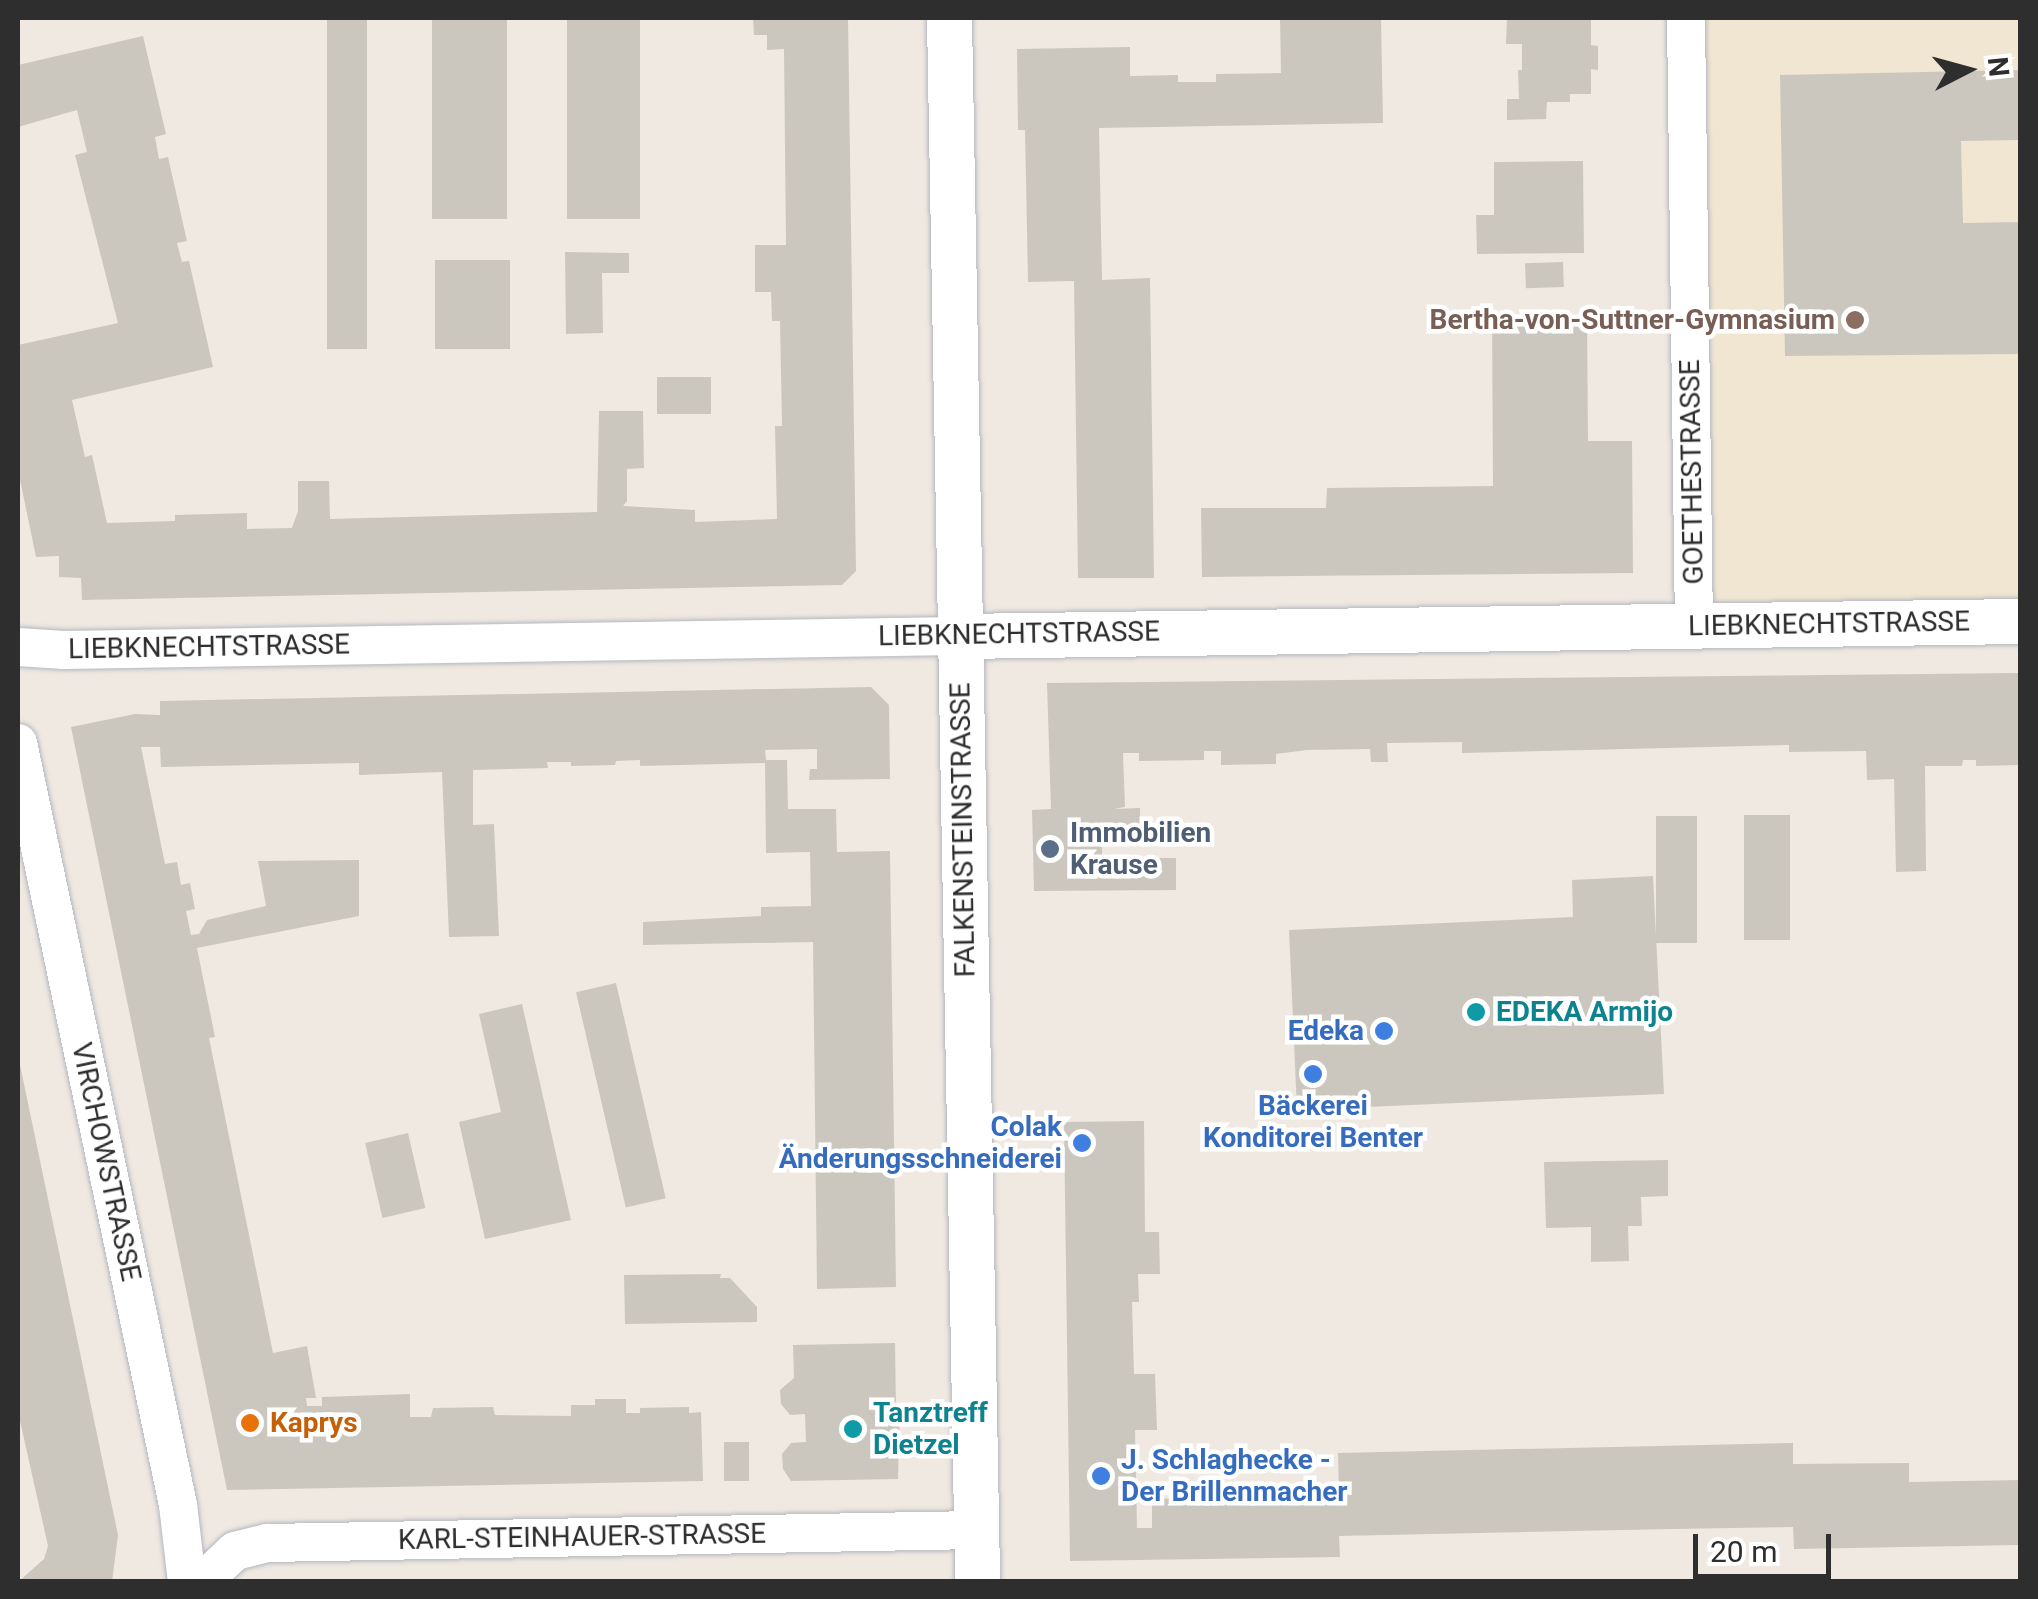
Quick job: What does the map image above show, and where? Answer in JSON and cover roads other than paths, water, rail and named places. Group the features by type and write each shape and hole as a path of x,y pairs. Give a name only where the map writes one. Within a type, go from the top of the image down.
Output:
{"street":[{"name":"FALKENSTEINSTRASSE","path":"949,18 977,1582"},
{"name":"GOETHESTRASSE","path":"1686,18 1694,626"},
{"name":"LIEBKNECHTSTRASSE","path":"18,647 64,650 2020,621"},
{"name":"VIRCHOWSTRASSE","path":"18,743 178,1505 187,1582"},
{"name":"KARL-STEINHAUER-STRASSE","path":"202,1582 235,1550 268,1543 975,1530"}],"place":[{"name":"Bertha-von-Suttner-Gymnasium","path":"1855,320"},
{"name":"Immobilien Krause","path":"1050,849"},
{"name":"EDEKA Armijo","path":"1476,1012"},
{"name":"Edeka","path":"1384,1031"},
{"name":"Bäckerei Konditorei Benter","path":"1313,1074"},
{"name":"Colak Änderungsschneiderei","path":"1082,1143"},
{"name":"Kaprys","path":"250,1423"},
{"name":"Tanztreff Dietzel","path":"853,1429"},
{"name":"J. Schlaghecke - Der Brillenmacher","path":"1101,1476"}]}
